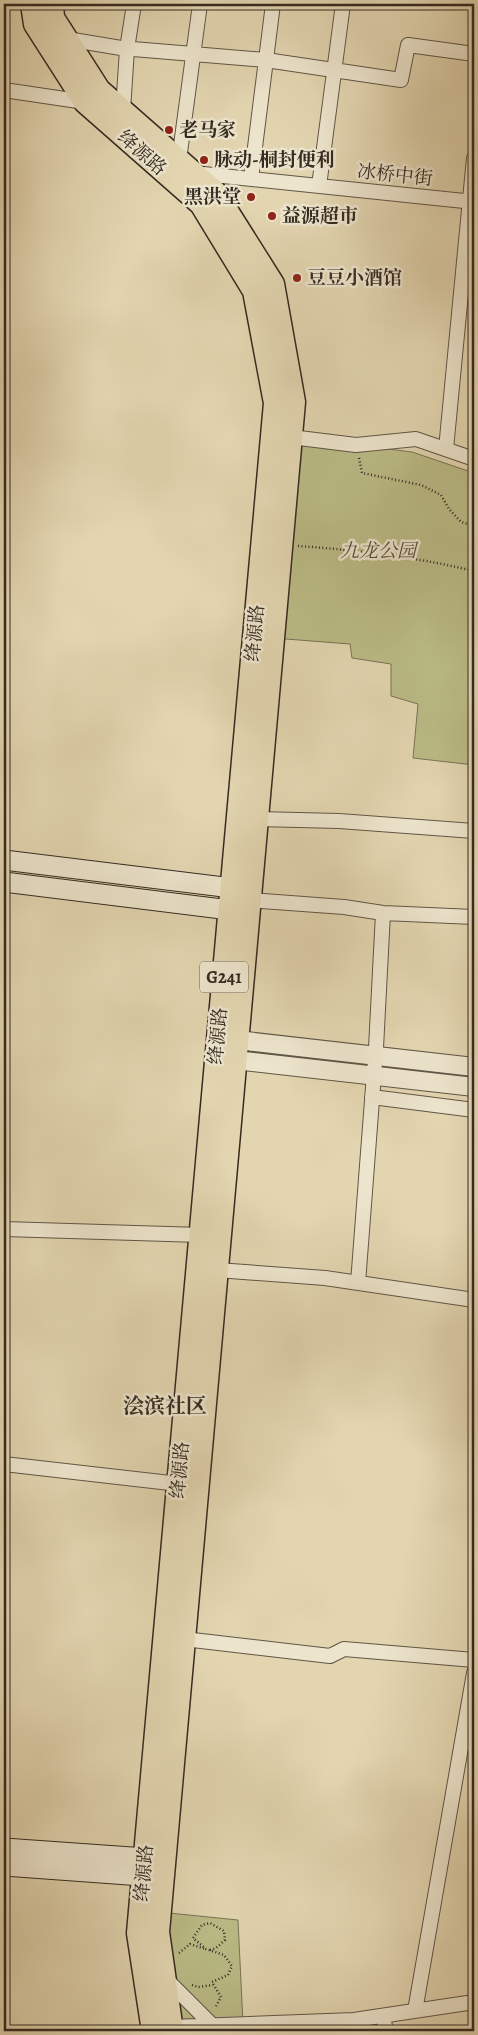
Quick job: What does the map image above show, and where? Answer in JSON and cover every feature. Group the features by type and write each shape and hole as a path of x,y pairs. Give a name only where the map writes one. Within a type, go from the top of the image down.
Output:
{"highway":[{"name":"绛源路","path":"32,4 35,24 85,102 201,204 254,291 275,403 237,899 201,1235 179,1484 154,1867 158,1932 164,1978 165,2030"},
{"name":"绛源路","path":"52,4 53,18 99,90 215,192 273,284 294,402 257,819 237,899 236,1050 184,1639 154,1867 138,1933 165,2030"}],"main road":[{"path":"4,860 237,899"},
{"path":"4,882 237,899"},
{"path":"4,1848 154,1867"},
{"path":"4,1866 154,1867"}],"street":[{"path":"123,110 127,49 134,4"},
{"path":"186,166 193,54 200,4"},
{"path":"251,179 273,4"},
{"path":"319,186 343,4"},
{"path":"67,39 127,49 266,60 402,80 408,45 474,54"},
{"path":"4,90 85,102"},
{"path":"446,450 472,202 474,158"},
{"name":"冰桥中街","path":"186,166 251,179 472,202"},
{"path":"291,437 356,444 416,439 474,459"},
{"path":"257,819 339,821 474,831"},
{"path":"237,899 344,907 383,913 474,917"},
{"path":"358,1283 376,1056 383,913"},
{"path":"236,1050 376,1056 474,1067"},
{"path":"236,1050 374,1077 474,1087"},
{"path":"372,1098 474,1110"},
{"path":"4,1229 201,1235"},
{"path":"217,1270 326,1278 474,1300"},
{"path":"4,1464 179,1484"},
{"path":"184,1639 330,1656 344,1649 474,1660"},
{"path":"415,2011 474,1673"},
{"path":"164,1978 210,2022"},
{"path":"165,2030 210,2022 354,2020 474,2002"},
{"path":"383,2016 386,2031"}],"path":[{"path":"356,444 362,473 421,485 441,495 449,509 462,522 474,526"},
{"path":"282,544 352,549 474,571"},
{"path":"210,1922 224,1931 225,1940 216,1948 208,1950 194,1938 202,1925 210,1922"},
{"path":"177,1959 179,1953 190,1944 224,1955 232,1966 228,1975 212,1982 213,1984 198,1987 191,1984"},
{"path":"210,2022 221,1997 213,1984"}],"green space":[{"name":"九龙公园","path":"291,437 412,452 474,473 474,765 413,758 418,704 391,696 391,664 352,658 350,644 273,638"},
{"path":"159,1912 238,1920 243,2024 282,2023 283,2031 220,2031 171,2027"}],"place":[{"name":"老马家","path":"169,130"},
{"name":"脉动-桐封便利","path":"204,160"},
{"name":"黑洪堂","path":"251,197"},
{"name":"益源超市","path":"272,216"},
{"name":"豆豆小酒馆","path":"297,278"}],"district":[{"name":"浍滨社区","path":"165,1406"}]}
